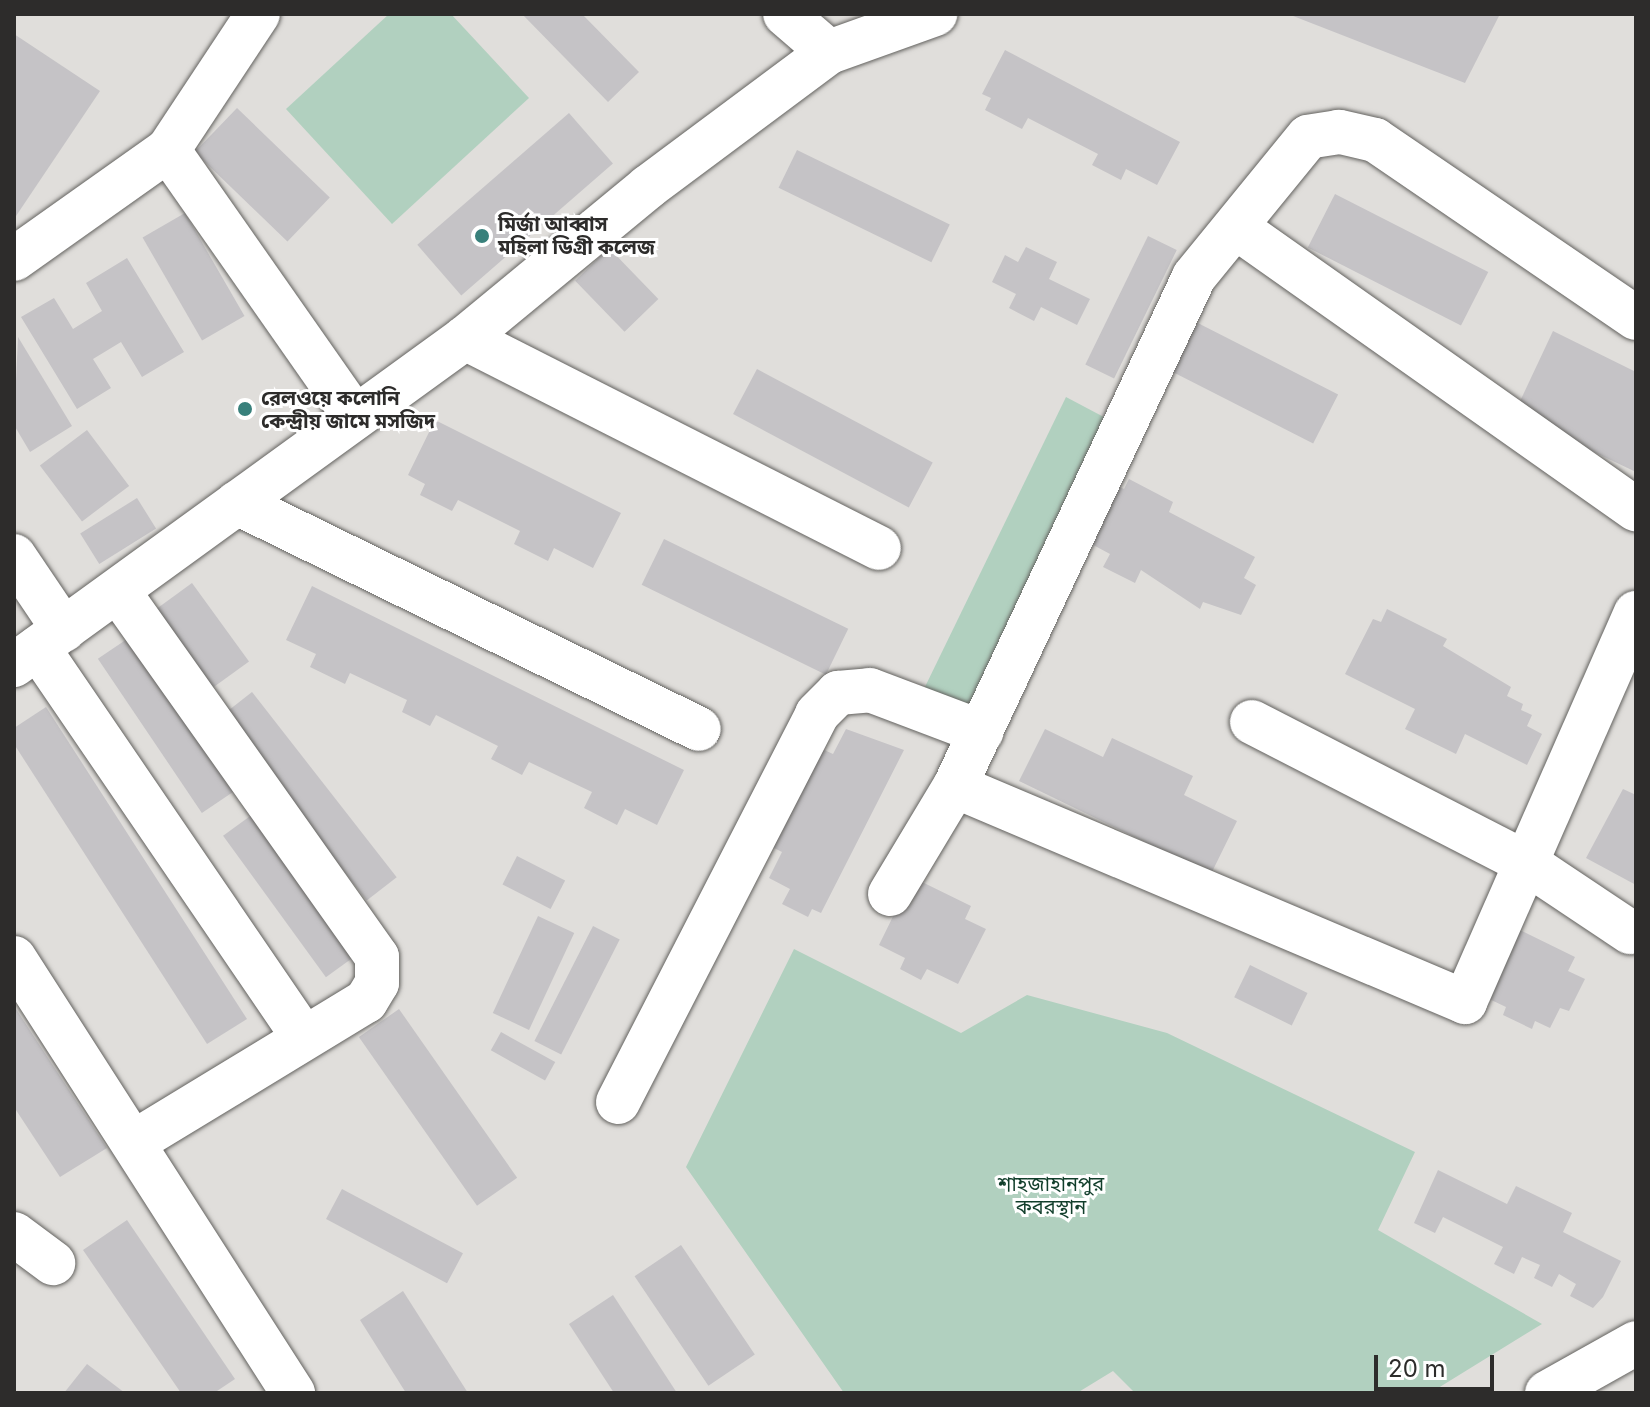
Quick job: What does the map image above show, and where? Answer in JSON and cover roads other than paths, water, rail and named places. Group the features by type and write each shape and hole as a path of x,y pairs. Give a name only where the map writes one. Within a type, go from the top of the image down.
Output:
{"street":[{"path":"14,259 168,150 258,14"},
{"path":"785,14 829,52"},
{"path":"39,648 465,338 648,187 829,52 935,14"},
{"path":"890,894 955,786 1194,277 1237,228 1308,137 1339,132 1375,140 1636,318"},
{"path":"168,150 355,417"},
{"path":"1237,228 1636,509"},
{"path":"465,338 879,548"},
{"path":"237,503 699,729"},
{"path":"14,556 39,648 303,1036"},
{"path":"118,591 377,957 377,983 366,1001 303,1036 134,1142"},
{"path":"955,786 1465,1002 1636,613"},
{"path":"618,1102 817,714 838,693 870,690 981,732"},
{"path":"1252,722 1528,864 1630,932"},
{"path":"14,958 293,1393"},
{"path":"14,1234 53,1263"},
{"path":"1547,1393 1636,1343"}],"place":[{"name":"মির্জা আব্বাস মহিলা ডিগ্রী কলেজ","path":"482,236"},
{"name":"রেলওয়ে কলোনি কেন্দ্রীয় জামে মসজিদ","path":"245,409"}],"park label":[{"name":"শাহজাহানপুর কবরস্থান","path":"1051,1196"}]}
